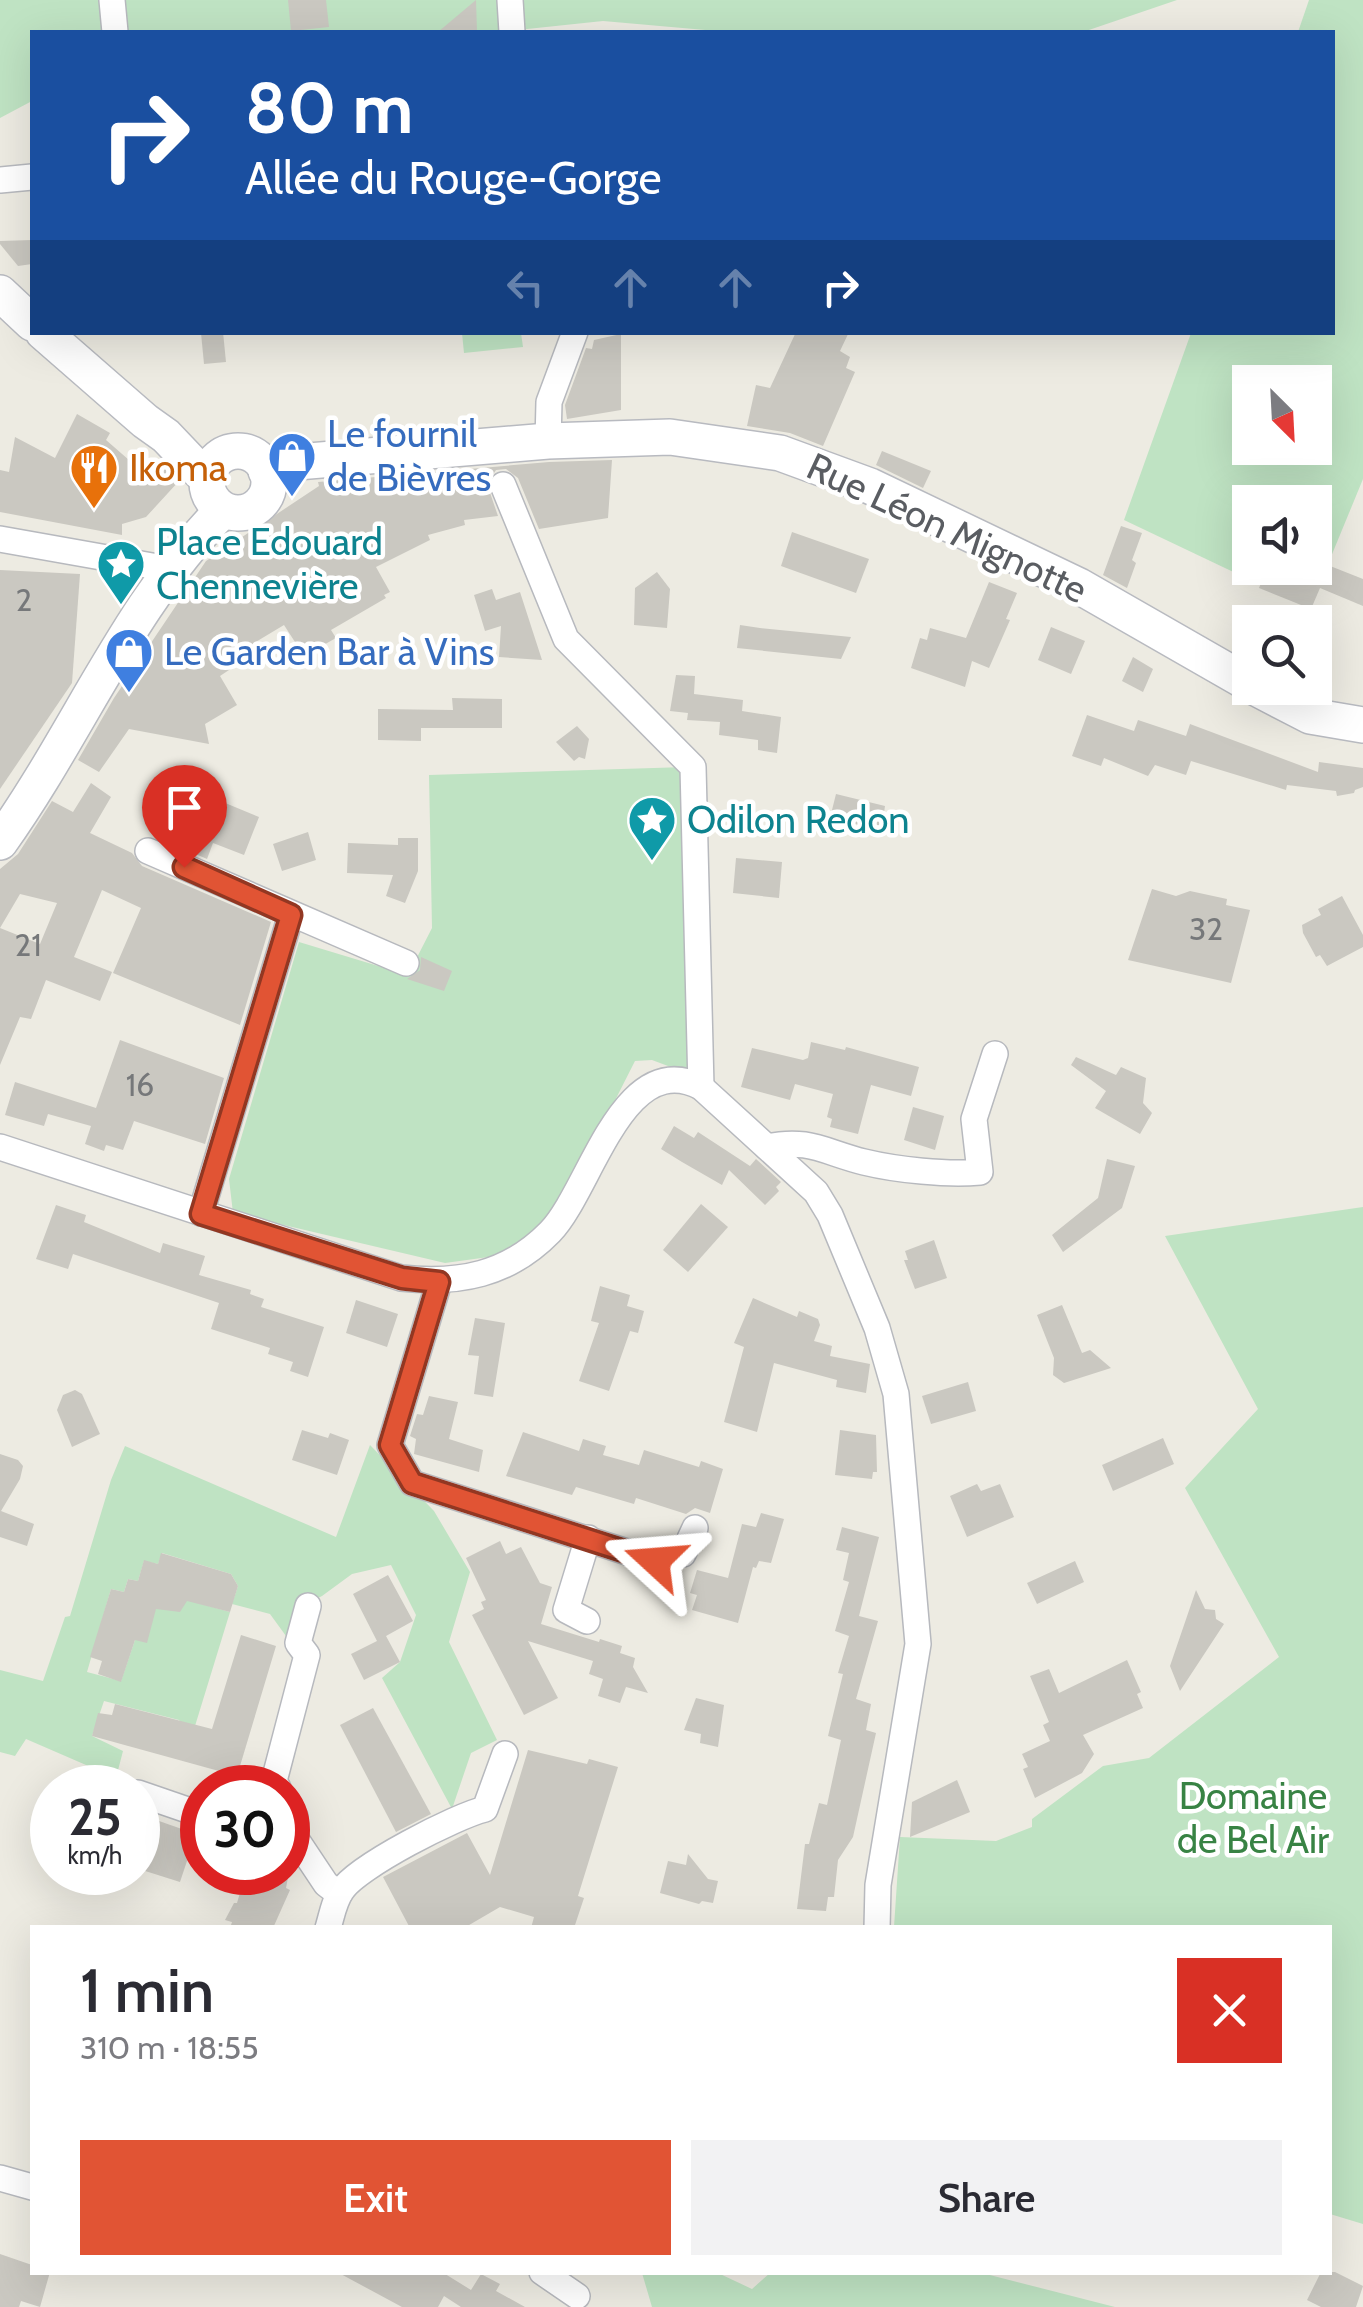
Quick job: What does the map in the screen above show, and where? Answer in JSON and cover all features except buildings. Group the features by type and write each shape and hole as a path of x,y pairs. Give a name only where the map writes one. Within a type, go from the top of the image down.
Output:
{"main road":[{"path":"0,842 40,784 218,481 250,454 266,470 268,490 257,506 240,514 218,481 46,335"},
{"name":"Rue Léon Mignotte","path":"266,470 297,462 548,441 670,437 780,453 870,486 1079,586 1232,674"},
{"name":"Rue Léon Mignotte","path":"1289,705 1310,716 1363,726"}],"street":[{"path":"112,0 114,30"},
{"path":"510,0 512,30"},
{"path":"0,180 30,177"},
{"path":"548,441 549,402 574,335"},
{"path":"503,486 566,639 693,768 701,1087"},
{"path":"0,539 169,569"},
{"path":"148,851 406,963"},
{"path":"201,1214 291,915"},
{"path":"767,1147 794,1141 867,1163 963,1174 980,1172 974,1119 996,1054"},
{"path":"0,1147 402,1278 439,1282 486,1272 532,1248 552,1230 620,1115 642,1090 678,1079 701,1087 816,1192 830,1215 876,1328 899,1418 918,1644 878,1885 877,1925"},
{"path":"439,1282 390,1445 412,1483 655,1561 684,1554 695,1528"},
{"path":"587,1621 566,1610 588,1538"},
{"path":"278,1765 307,1656 298,1643 308,1606"},
{"path":"329,1925 338,1894 351,1879 452,1820 486,1808 505,1754"},
{"path":"310,1863 338,1894"},
{"path":"0,2178 30,2186"},
{"path":"546,2275 577,2296"}],"green space":[{"path":"0,0 1177,0 1089,30 705,30 603,21 518,30 30,30 30,102 0,118"},
{"path":"1309,0 1363,0 1363,479 1332,554 1332,485 1232,485 1232,571 1124,520 1190,335 1335,335 1335,30 1299,30"},
{"path":"462,335 521,335 523,347 464,353"},
{"path":"686,767 694,1064 684,1072 652,1060 635,1061 565,1199 531,1233 496,1256 445,1263 233,1213 229,1179 299,942 408,975 432,928 429,775"},
{"name":"Domaine de Bel Air","path":"1363,1207 1363,2224 1332,2215 1332,1925 894,1925 900,1837 996,1841 1032,1827 1032,1819 1103,1766 1149,1758 1279,1657 1185,1488 1258,1409 1165,1236"},
{"path":"370,1445 434,1511 470,1572 449,1642 497,1740 471,1753 452,1809 382,1678 400,1662 416,1615 391,1565 352,1574 294,1610 286,1636 270,1614 232,1604 238,1586 231,1574 162,1553 158,1564 144,1561 138,1581 128,1579 124,1592 111,1589 87,1672 121,1681 152,1590 230,1612 191,1739 179,1720 104,1701 92,1736 123,1751 119,1765 86,1765 26,1739 15,1756 0,1752 0,1670 43,1681 65,1617 70,1616 125,1446 336,1537"},
{"path":"643,2275 722,2275 752,2289 768,2275 990,2275 1115,2307 652,2307"}],"place":[{"name":"Le fournil de Bièvres","path":"292,498"},
{"name":"Ikoma","path":"94,510"},
{"name":"Place Edouard Chennevière","path":"121,606"},
{"name":"Le Garden Bar à Vins","path":"129,694"},
{"name":"Odilon Redon","path":"652,862"}],"route":[{"path":"184,867 291,915 201,1214 402,1278 439,1282 390,1445 412,1483 655,1561"}]}
